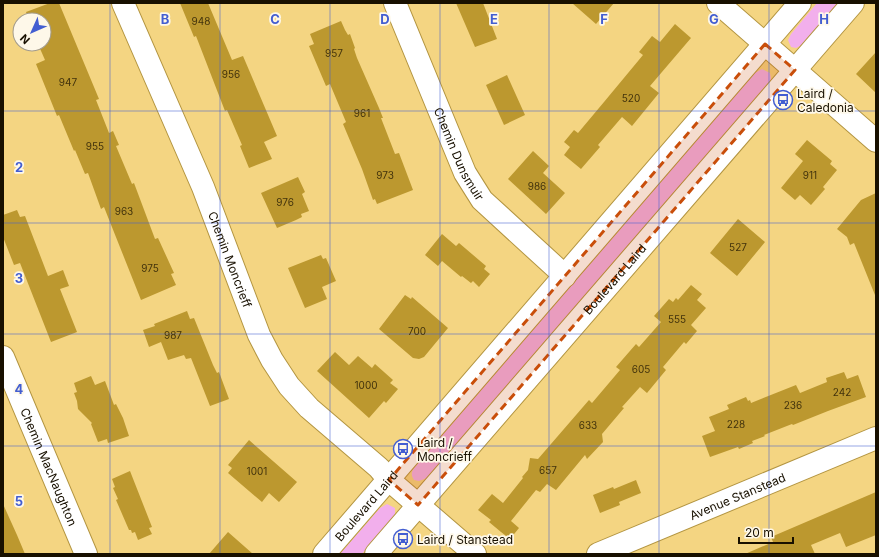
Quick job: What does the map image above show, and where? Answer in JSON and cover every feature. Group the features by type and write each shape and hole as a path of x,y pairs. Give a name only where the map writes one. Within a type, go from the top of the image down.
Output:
{"street":[{"name":"Chemin Moncrieff","path":"123,3 203,187 259,335 272,360 289,386 309,408 379,468 388,480 475,554"},
{"name":"Chemin Dunsmuir","path":"395,3 464,173 482,200 565,276"},
{"path":"718,3 876,141"},
{"name":"Boulevard Laird","path":"324,554 800,3"},
{"name":"Boulevard Laird","path":"376,554 853,3"},
{"name":"Chemin MacNaughton","path":"3,357 86,554"},
{"name":"Avenue Stanstead","path":"598,554 876,438"}],"highlighted area":[{"path":"765,44 795,70 418,505 389,480"}],"shaded area":[{"path":"817,3 839,3 804,44 796,48 791,47 788,40 791,34"},
{"path":"762,69 770,73 770,82 427,478 419,481 414,480 412,477 412,471 414,468 755,73"},
{"path":"387,504 395,508 394,517 362,554 340,554 380,508"}],"building":[{"path":"50,3 59,3 99,99 96,100 109,133 113,131 119,145 116,146 132,184 134,183 155,239 158,238 174,273 171,274 176,285 141,300 104,207 101,209 88,173 85,174 59,115 57,116 36,64 45,60 42,52 52,52 52,12 26,12"},
{"path":"180,3 208,3 232,60 243,56 277,136 264,142 272,159 249,168 240,146 242,145 227,110 225,111 196,36 194,37"},
{"path":"456,3 483,3 497,39 475,47"},
{"path":"572,3 614,3 596,24"},
{"path":"341,21 348,35 350,34 357,58 383,118 381,118 395,154 399,153 413,190 377,204 375,199 373,200 343,124 346,122 330,84 326,86 309,46 314,44 310,34"},
{"path":"675,24 691,38 650,86 659,93 632,126 622,117 598,145 600,147 581,169 564,155 570,147 564,142 574,130 578,133 604,102 643,55 639,52 652,36 660,42"},
{"path":"876,52 876,93 856,74"},
{"path":"507,75 525,115 504,125 486,85"},
{"path":"807,140 832,161 830,164 837,170 823,187 825,189 811,205 800,195 795,200 781,188 803,161 795,154"},
{"path":"533,151 549,166 543,173 565,193 546,214 508,179"},
{"path":"298,177 305,192 302,194 309,211 301,214 302,217 277,228 261,193"},
{"path":"876,193 875,295 854,243 850,245 847,237 837,229 861,200"},
{"path":"17,210 20,217 25,216 48,276 63,270 69,286 60,289 77,332 51,342 20,263 14,265 3,237 3,215"},
{"path":"738,219 765,242 737,276 710,253"},
{"path":"442,234 456,246 459,243 486,266 484,269 490,274 479,287 473,281 471,283 462,276 461,277 442,261 438,266 425,255"},
{"path":"321,255 323,259 326,258 336,281 322,287 327,299 305,308 288,268"},
{"path":"691,285 702,294 697,300 706,308 691,325 697,331 686,344 684,342 663,367 666,370 647,393 640,387 622,407 624,408 602,434 603,442 587,459 585,455 556,490 547,484 540,492 536,490 511,521 519,528 510,539 489,522 491,520 478,510 492,494 503,503 528,470 530,458 538,459 589,400 592,403 620,370 616,367 636,344 639,347 661,322 654,316 669,299 673,302 676,298 678,300"},
{"path":"405,295 411,299 412,297 448,328 424,357 419,359 413,358 379,329"},
{"path":"187,311 190,319 194,318 213,365 217,373 219,372 229,399 210,406 191,358 186,359 184,355 168,360 161,342 149,347 143,330"},
{"path":"335,352 349,365 358,356 372,368 375,364 393,380 390,383 398,389 386,403 384,401 369,418 317,371"},
{"path":"844,372 847,379 858,375 866,397 764,435 765,436 752,441 753,443 739,449 738,447 710,457 702,436 715,431 709,417 729,409 727,405 746,397 751,403 796,385 800,393 827,382 826,378"},
{"path":"91,376 95,385 105,381 114,405 116,404 123,418 129,436 108,443 107,439 98,442 91,424 92,423 78,409 74,393 77,392 74,383"},
{"path":"249,440 297,482 279,502 269,493 262,502 228,473 232,468 228,465"},
{"path":"130,471 152,527 149,528 152,534 138,540 135,532 132,533 131,530 129,530 116,500 118,499 113,488 115,487 112,479"},
{"path":"636,480 641,493 619,502 620,505 600,513 593,495 613,487 614,489"},
{"path":"876,492 876,535 846,547 840,533 811,545 815,554 745,554 773,542 771,537"},
{"path":"3,504 17,535 25,554 3,554"},
{"path":"228,532 253,554 209,554"}],"place":[{"name":"Laird / Caledonia","path":"783,100"},
{"name":"Laird / Moncrieff","path":"403,449"},
{"name":"Laird / Stanstead","path":"403,539"}]}
